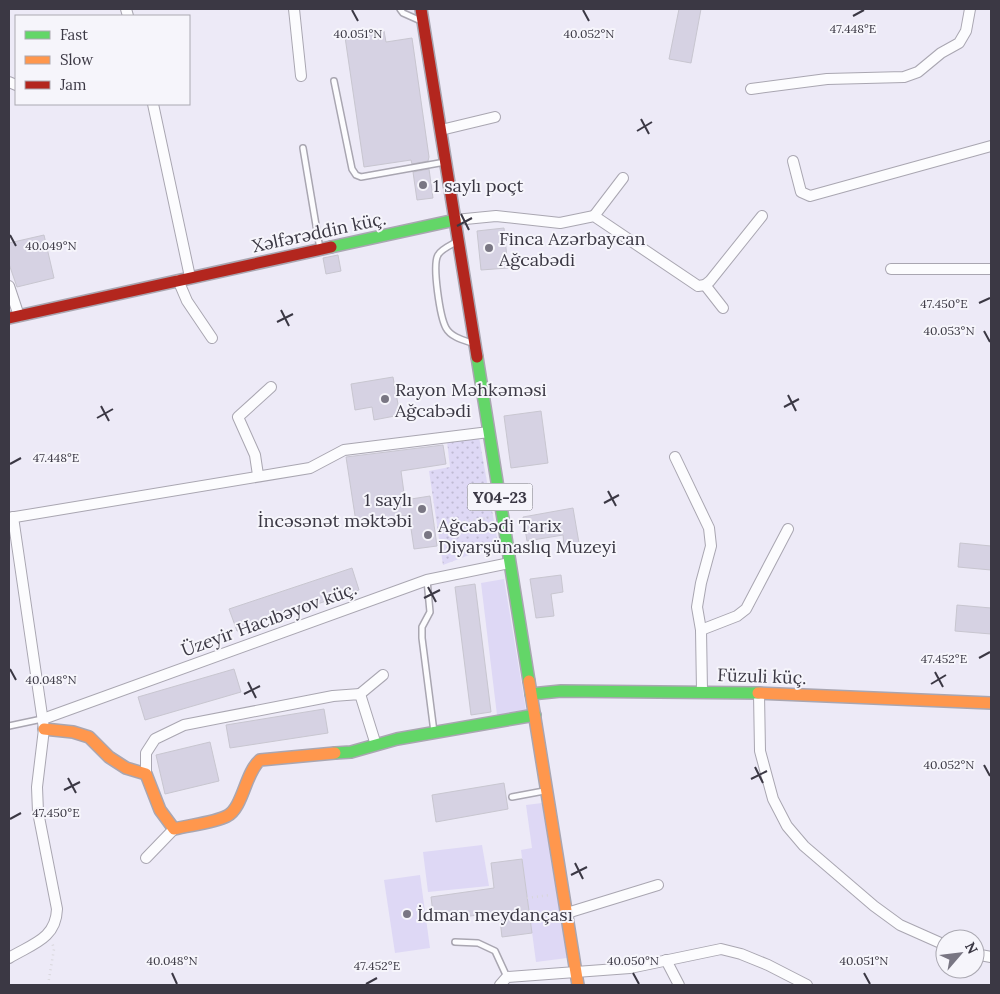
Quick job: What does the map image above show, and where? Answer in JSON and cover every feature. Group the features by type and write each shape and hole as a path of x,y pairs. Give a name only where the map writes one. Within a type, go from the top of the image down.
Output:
{"street":[{"path":"294,9 301,76"},
{"name":"Y04-23","path":"421,9 578,985"},
{"path":"751,89 827,79 904,77 918,72 941,53 959,43 966,31 970,9"},
{"path":"153,105 190,278"},
{"path":"441,130 496,117"},
{"path":"793,161 801,192 810,196 991,146"},
{"path":"455,220 496,216 560,223 594,216 623,178"},
{"path":"594,216 698,286 705,285 762,216"},
{"name":"Xəlfərəddin küç.","path":"14,317 455,220"},
{"path":"891,269 991,269"},
{"path":"178,280 187,301 212,338"},
{"path":"705,285 723,308"},
{"path":"9,286 14,317"},
{"path":"258,475 257,464 238,417 271,387"},
{"path":"9,958 51,933 57,921 57,909 38,812 37,787 43,724 11,517 258,475 310,468 344,450 489,432"},
{"path":"674,457 709,528 711,546 701,582 697,607 701,630 702,691"},
{"path":"701,630 737,616 746,609 788,529"},
{"name":"Üzeyir Hacıbəyov küç.","path":"43,724 427,580 510,563"},
{"path":"174,829 166,821 155,802 146,774 146,753 155,739 184,725 333,696 360,694 383,675"},
{"name":"Füzuli küç.","path":"531,694 577,690 702,691 991,703"},
{"path":"360,694 376,745"},
{"path":"759,694 760,751 773,799 787,826 804,846 874,906 900,925 935,941"},
{"path":"146,858 174,829 227,816 234,810 252,767 260,760 332,755 434,733 535,715"},
{"path":"43,724 88,737 109,757 126,768 146,774"},
{"path":"567,913 658,886"},
{"path":"503,981 576,971 630,968 721,949 759,961 807,985"},
{"path":"666,960 679,985"}],"lane":[{"path":"400,9 403,13 423,22"},
{"path":"334,81 352,168 356,175 361,177 446,162"},
{"path":"303,148 320,250"},
{"path":"458,241 438,253 435,262 442,318 446,329 456,337 475,344"},
{"path":"427,580 430,612 422,627 422,638 434,733"},
{"path":"9,726 43,724"},
{"path":"512,797 547,791"},
{"path":"455,942 478,943 495,951 503,981"}],"path":[{"path":"434,525 503,516"},
{"path":"527,898 564,893"},
{"path":"48,985 54,949 51,933"}],"shaded area":[{"path":"479,437 498,544 443,565 429,471 450,467 447,441"},
{"path":"504,579 526,710 497,715 481,583"},
{"path":"542,803 567,958 536,962 521,850 532,848 526,805"},
{"path":"482,845 489,886 428,892 423,852"},
{"name":"İdman meydançası","path":"420,875 430,948 395,953 384,880"}],"building":[{"path":"679,9 701,9 691,63 669,59"},
{"path":"384,31 386,42 412,38 429,157 428,161 412,164 411,160 364,167 345,37"},
{"path":"429,169 433,198 417,200 413,172"},
{"path":"504,228 508,268 481,270 477,231"},
{"path":"44,235 54,278 17,287 9,264 9,243"},
{"path":"338,255 341,271 326,274 323,258"},
{"path":"393,377 400,415 374,420 372,407 355,410 351,384"},
{"path":"541,411 548,463 511,468 504,416"},
{"path":"443,445 446,464 401,471 405,500 430,496 437,546 414,549 409,515 356,522 346,457"},
{"path":"573,508 579,543 564,545 563,535 527,541 523,517"},
{"path":"960,543 991,546 991,570 958,567"},
{"path":"352,568 359,590 237,631 229,609"},
{"path":"561,575 563,592 551,594 554,616 536,618 530,579"},
{"path":"475,584 491,712 471,715 455,587"},
{"path":"957,605 991,608 991,634 955,631"},
{"path":"234,669 241,692 145,720 138,697"},
{"path":"324,709 328,733 230,748 226,725"},
{"path":"210,742 219,781 165,794 156,755"},
{"path":"504,783 508,809 436,822 432,795"},
{"path":"522,859 532,933 502,937 499,912 434,921 431,897 494,888 491,863"}],"traffic: fast":[{"path":"331,247 455,220"},
{"path":"477,357 529,681"},
{"path":"531,694 561,691 758,693"},
{"path":"335,753 351,752 397,739 535,715"}],"traffic: slow":[{"path":"529,681 578,985"},
{"path":"758,693 991,703"},
{"path":"44,729 73,732 89,737 109,757 126,768 146,774 160,810 174,829 215,820 232,812 241,798 251,773 260,760 335,753"}],"traffic: jam":[{"path":"421,9 477,357"},
{"path":"9,318 331,247"}],"place":[{"name":"1 saylı poçt","path":"423,185"},
{"name":"Finca Azərbaycan Ağcabədi","path":"489,248"},
{"name":"Rayon Məhkəməsi Ağcabədi","path":"385,399"},
{"name":"1 saylı İncəsənət məktəbi","path":"422,509"},
{"name":"Ağcabədi Tarix Diyarşünaslıq Muzeyi","path":"428,535"},
{"name":"İdman meydançası","path":"407,914"}]}
